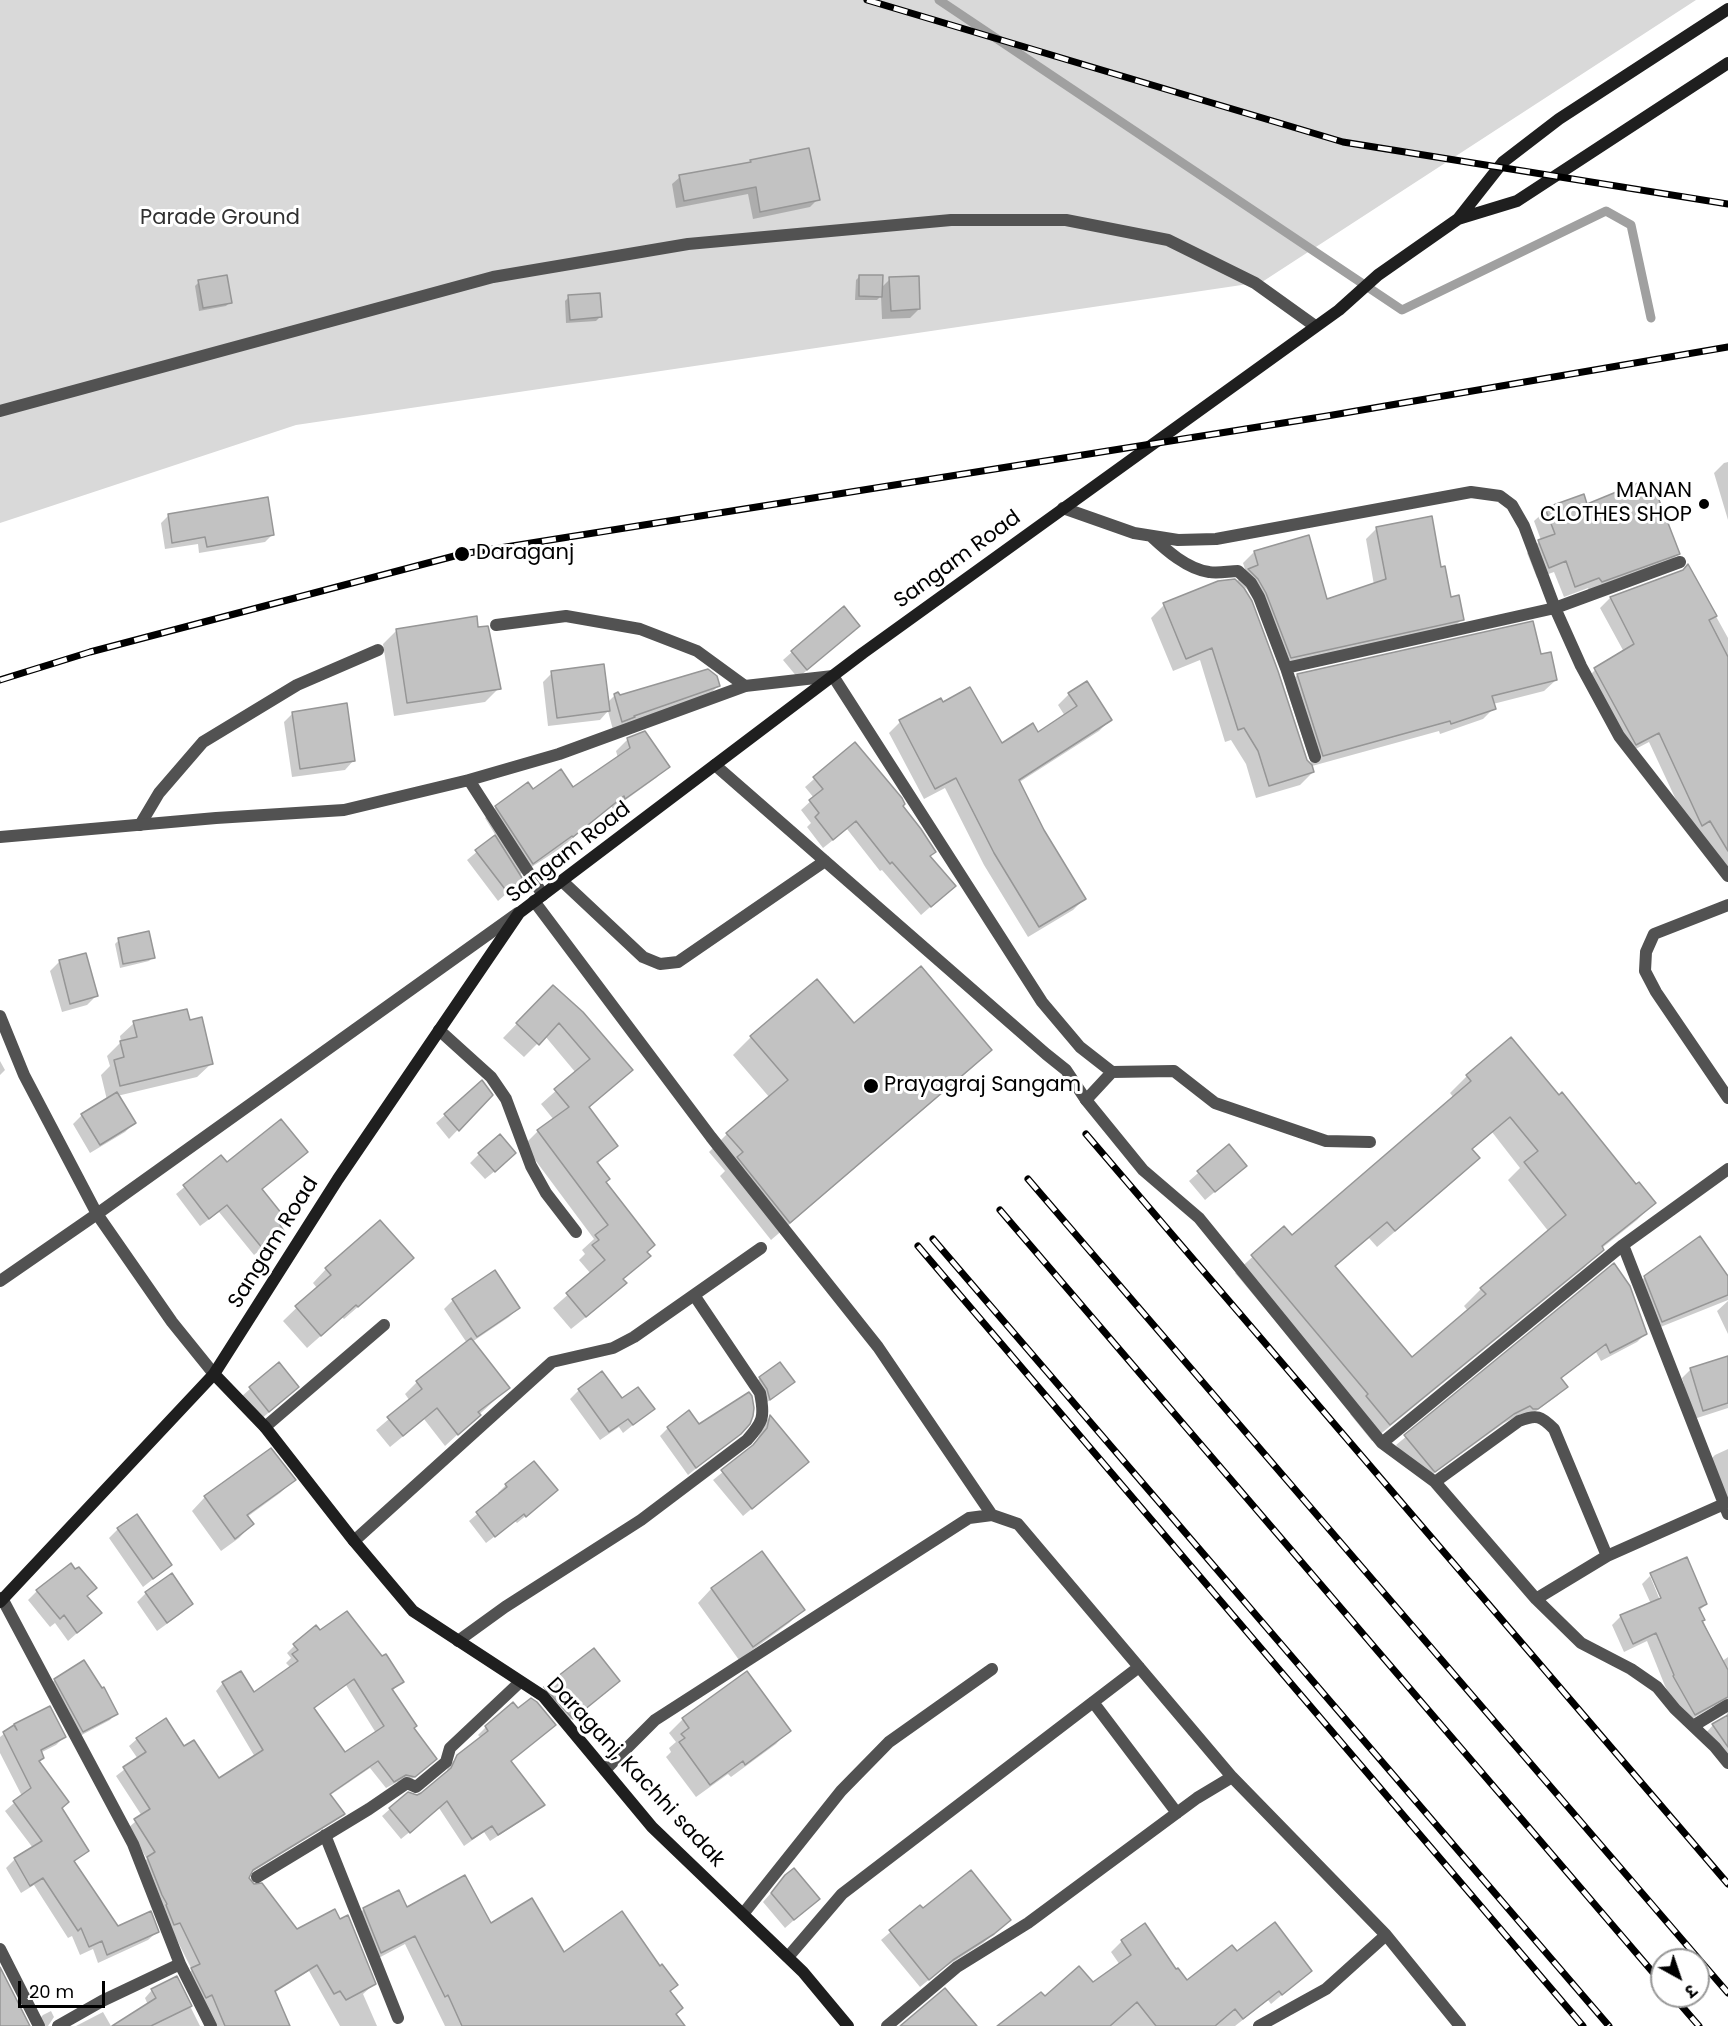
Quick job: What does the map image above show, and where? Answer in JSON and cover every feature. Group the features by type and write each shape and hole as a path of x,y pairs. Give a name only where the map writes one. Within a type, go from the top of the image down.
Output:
{"main road":[{"path":"1458,219 1503,162 1559,119 1728,9"},
{"path":"1458,219 1517,201 1728,63"},
{"name":"Sangam Road","path":"1,1600 214,1374 338,1179 519,912 833,676 1339,310 1378,275 1458,219"},
{"name":"Daraganj, Kachhi sadak","path":"214,1374 265,1427 412,1611 543,1696 652,1827 803,1972 849,2026"}],"street":[{"path":"0,411 494,277 688,244 951,220 1066,220 1168,240 1255,283 1315,326"},
{"path":"1063,508 1134,533 1178,540 1216,539 1471,492 1500,496 1512,505 1524,526 1555,608 1581,666 1619,736 1728,876"},
{"path":"1151,536 1166,550 1186,563 1208,572 1238,571 1251,583 1259,597 1286,668 1315,757"},
{"path":"1286,668 1555,608 1680,562"},
{"path":"496,625 566,616 639,629 698,651 746,686"},
{"path":"140,825 159,793 203,742 297,685 378,650"},
{"path":"0,837 344,810 469,780 559,754 746,686 833,676 1042,1002 1080,1047 1112,1071 1174,1071 1215,1104 1326,1141 1370,1142"},
{"path":"715,765 1066,1070 1086,1100 1143,1170 1199,1218 1382,1443 1435,1482 1536,1599 1581,1643 1631,1669 1657,1687 1675,1709 1728,1763"},
{"path":"469,780 538,898 711,1137 878,1347 992,1515"},
{"path":"562,880 643,957 660,964 678,962 825,861"},
{"path":"1728,905 1654,934 1646,952 1645,971 1656,992 1728,1098"},
{"path":"0,1281 519,912"},
{"path":"0,1016 24,1075 97,1214 172,1322 214,1374"},
{"path":"439,1030 491,1077 506,1099 531,1166 546,1193 576,1232"},
{"path":"1086,1100 1112,1071"},
{"path":"1382,1443 1623,1245 1728,1169"},
{"path":"1536,1599 1607,1556 1726,1509 1623,1245"},
{"path":"354,1541 552,1362 613,1348 634,1337 761,1248"},
{"path":"458,1641 505,1607 640,1520 747,1440 760,1425 764,1411 760,1394 694,1295"},
{"path":"265,1427 384,1325"},
{"path":"1435,1482 1519,1421 1532,1416 1544,1419 1554,1429 1607,1556"},
{"path":"605,1770 655,1720 969,1518 992,1515 1018,1524 1232,1777 1386,1935 1460,2026"},
{"path":"1,1600 133,1844 180,1964 211,2026"},
{"path":"788,1957 842,1894 1138,1666"},
{"path":"743,1914 841,1791 889,1742 992,1669"},
{"path":"256,1876 369,1809 407,1783 416,1788 446,1762 450,1748 520,1682"},
{"path":"1093,1702 1178,1812"},
{"path":"1693,1726 1728,1706"},
{"path":"887,2026 957,1967 1028,1923 1197,1798 1232,1777"},
{"path":"325,1835 398,2018"},
{"path":"1259,2026 1326,1989 1386,1935"},
{"path":"0,1949 39,2026"},
{"path":"58,2026 102,2001 180,1964"}],"green space":[{"name":"Parade Ground","path":"0,0 1696,0 1262,282 296,425 0,523"}],"building":[{"path":"809,148 820,200 760,212 756,187 684,201 679,175 751,162 750,160"},
{"path":"227,275 232,303 203,308 198,280"},
{"path":"859,275 883,275 882,297 859,296"},
{"path":"919,276 920,309 891,311 889,277"},
{"path":"600,293 602,317 570,320 568,295"},
{"path":"1643,481 1648,495 1656,492 1680,554 1602,582 1599,578 1575,587 1566,561 1549,568 1538,540 1555,534 1545,508 1584,494 1587,504"},
{"path":"268,497 274,535 207,547 205,537 172,543 168,514"},
{"path":"1432,516 1441,567 1445,566 1451,597 1459,595 1464,620 1291,658 1266,593 1258,579 1248,569 1258,565 1254,551 1309,535 1327,599 1386,579 1376,527"},
{"path":"1688,564 1717,616 1709,620 1728,657 1728,851 1710,821 1702,826 1659,733 1636,745 1594,668 1634,644 1610,597 1683,570"},
{"path":"1235,579 1252,601 1307,760 1314,772 1269,786 1258,751 1244,728 1238,730 1212,648 1186,659 1163,603 1218,581"},
{"path":"844,606 860,626 807,670 791,651"},
{"path":"477,616 478,627 488,626 501,689 407,703 396,629"},
{"path":"1533,621 1541,654 1551,652 1557,680 1492,696 1496,709 1451,724 1450,721 1323,756 1297,674"},
{"path":"604,664 610,711 557,718 551,671"},
{"path":"708,669 717,676 720,686 622,722 614,694 618,692 620,695"},
{"path":"1087,681 1112,720 1019,780 1044,830 1086,899 1039,927 994,853 956,778 935,789 899,720 941,698 943,702 970,687 1002,743 1033,723 1038,732 1077,706 1068,693"},
{"path":"347,703 355,761 300,769 292,712"},
{"path":"645,731 670,767 625,799 624,796 573,837 533,864 495,806 528,782 533,789 561,769 573,787 630,748 627,738"},
{"path":"855,742 902,798 905,804 903,806 936,852 930,856 956,886 931,907 892,862 890,864 856,821 833,840 815,817 819,813 809,800 823,789 813,777"},
{"path":"495,835 524,881 508,893 475,850"},
{"path":"149,931 155,958 123,964 118,938"},
{"path":"86,953 98,996 70,1004 59,960"},
{"path":"921,966 992,1050 790,1223 737,1157 743,1152 726,1133 788,1080 750,1036 817,979 854,1023"},
{"path":"553,985 583,1012 633,1070 589,1107 618,1146 597,1162 610,1179 606,1182 655,1245 647,1252 651,1256 623,1279 627,1283 586,1317 566,1293 605,1260 592,1245 599,1240 595,1235 608,1225 537,1130 569,1107 554,1089 590,1059 559,1023 539,1045 516,1023"},
{"path":"187,1009 190,1020 202,1017 213,1064 120,1086 114,1060 124,1057 120,1041 137,1037 133,1021"},
{"path":"1511,1037 1559,1095 1562,1092 1636,1184 1639,1182 1656,1203 1602,1246 1604,1250 1390,1425 1366,1396 1368,1394 1251,1255 1284,1226 1292,1235 1471,1081 1466,1075","holes":["1510,1117 1538,1151 1524,1162 1566,1215 1480,1288 1486,1294 1412,1357 1335,1266 1387,1222 1395,1231 1480,1158 1472,1149"]},
{"path":"482,1080 493,1095 459,1131 444,1114"},
{"path":"117,1092 136,1123 100,1145 81,1114"},
{"path":"281,1119 308,1152 262,1189 286,1219 280,1225 284,1231 263,1249 227,1205 209,1219 183,1185 221,1155 227,1162"},
{"path":"500,1134 516,1153 495,1172 478,1153"},
{"path":"1229,1144 1247,1166 1215,1192 1197,1171"},
{"path":"380,1220 414,1258 321,1336 295,1306 331,1275 325,1268"},
{"path":"1700,1236 1728,1276 1728,1295 1662,1322 1644,1276"},
{"path":"1614,1263 1630,1286 1647,1334 1610,1353 1606,1344 1561,1378 1568,1387 1538,1409 1530,1406 1514,1414 1435,1472 1404,1435"},
{"path":"495,1270 520,1308 477,1337 452,1299"},
{"path":"471,1338 510,1388 478,1412 481,1415 458,1435 437,1408 403,1436 387,1417 422,1389 416,1381"},
{"path":"1728,1356 1728,1403 1703,1411 1690,1368"},
{"path":"279,1362 299,1387 269,1412 249,1387"},
{"path":"780,1362 795,1382 770,1400 767,1389 759,1377"},
{"path":"602,1371 622,1398 638,1387 655,1409 633,1425 628,1419 609,1432 578,1389"},
{"path":"749,1392 754,1408 750,1424 741,1434 696,1468 667,1427 689,1410 699,1424"},
{"path":"770,1415 809,1462 752,1509 721,1470 753,1445 767,1428"},
{"path":"271,1448 296,1480 247,1515 254,1524 235,1539 204,1496"},
{"path":"534,1461 558,1490 526,1517 524,1514 495,1537 476,1512 507,1487 505,1484"},
{"path":"137,1514 172,1565 153,1579 117,1528"},
{"path":"762,1551 805,1610 753,1647 711,1588"},
{"path":"1687,1557 1707,1604 1699,1608 1705,1620 1702,1621 1728,1670 1728,1697 1695,1715 1673,1676 1656,1633 1633,1644 1620,1615 1661,1598 1650,1573"},
{"path":"71,1563 75,1569 79,1567 97,1588 87,1596 102,1613 77,1633 64,1615 60,1619 36,1590"},
{"path":"172,1573 193,1604 167,1623 145,1592"},
{"path":"347,1611 382,1656 386,1654 404,1682 392,1689 417,1726 414,1728 437,1759 415,1777 406,1775 394,1782 378,1761 330,1794 345,1814 253,1870 249,1878 254,1884 262,1883 297,1929 335,1909 340,1919 348,1915 376,1984 346,2000 340,1991 334,1994 317,1965 275,1991 290,2026 225,2026 212,1995 206,1998 191,1968 200,1964 180,1923 174,1925 147,1857 155,1852 134,1819 150,1809 123,1767 146,1752 136,1738 166,1718 184,1746 194,1740 219,1778 263,1750 222,1682 241,1671 254,1692 298,1661 292,1654 298,1650 293,1644 316,1625 320,1630","holes":["354,1679 384,1726 345,1752 314,1708"]},
{"path":"594,1648 620,1681 573,1719 544,1687"},
{"path":"84,1660 102,1688 104,1687 118,1714 83,1732 54,1679"},
{"path":"747,1671 791,1731 745,1765 743,1761 710,1785 679,1742 685,1738 681,1734 689,1728 682,1718"},
{"path":"531,1698 556,1725 511,1761 545,1805 498,1835 492,1826 472,1839 447,1801 410,1833 389,1808 408,1792 417,1795 421,1793 451,1768 457,1755 488,1731 485,1726 513,1702 518,1708"},
{"path":"50,1706 66,1737 41,1750 44,1758 39,1761 69,1802 62,1808 89,1851 74,1861 118,1926 151,1911 159,1932 107,1955 102,1941 89,1947 81,1928 78,1931 43,1878 30,1886 14,1858 42,1841 13,1801 31,1788 3,1732 14,1725 17,1730 14,1724"},
{"path":"1728,1715 1728,1747 1712,1724"},
{"path":"794,1868 820,1899 794,1920 771,1893 785,1875"},
{"path":"971,1870 1011,1920 994,1934 953,1960 929,1980 889,1930 920,1905 923,1908"},
{"path":"465,1875 491,1923 532,1898 564,1952 622,1911 660,1966 662,1964 678,1985 670,1991 683,2008 676,2014 685,2026 462,2026 448,1995 445,1997 415,1936 381,1953 363,1908 399,1890 407,1907"},
{"path":"1275,1922 1312,1971 1282,1995 1279,1991 1243,2019 1235,2009 1215,2026 1156,2026 1137,2002 1110,2026 997,2026 1041,1992 1045,1996 1079,1966 1093,1982 1131,1955 1121,1940 1145,1923 1176,1969 1178,1968 1187,1980 1232,1945 1237,1951"},
{"path":"0,1967 30,2026 0,2026"},
{"path":"177,1976 192,2006 151,2026 112,2026 156,1998 151,1989"},
{"path":"945,1988 977,2026 900,2026"}],"waterway":[{"path":"939,0 1402,310 1606,211 1631,225 1651,318"}],"railway":[{"path":"867,0 1343,142 1728,204"},
{"path":"0,680 90,652 462,554 1327,416 1728,347"},
{"path":"1086,1134 1728,1884"},
{"path":"1028,1179 1728,1993"},
{"path":"1000,1210 1650,1969"},
{"path":"933,1239 1609,2026"},
{"path":"918,1246 1583,2026"},
{"path":"1683,2008 1699,2026"}],"place":[{"name":"MANAN CLOTHES SHOP","path":"1704,504"},
{"name":"Daraganj","path":"462,554"},
{"name":"Prayagraj Sangam","path":"871,1086"}]}
